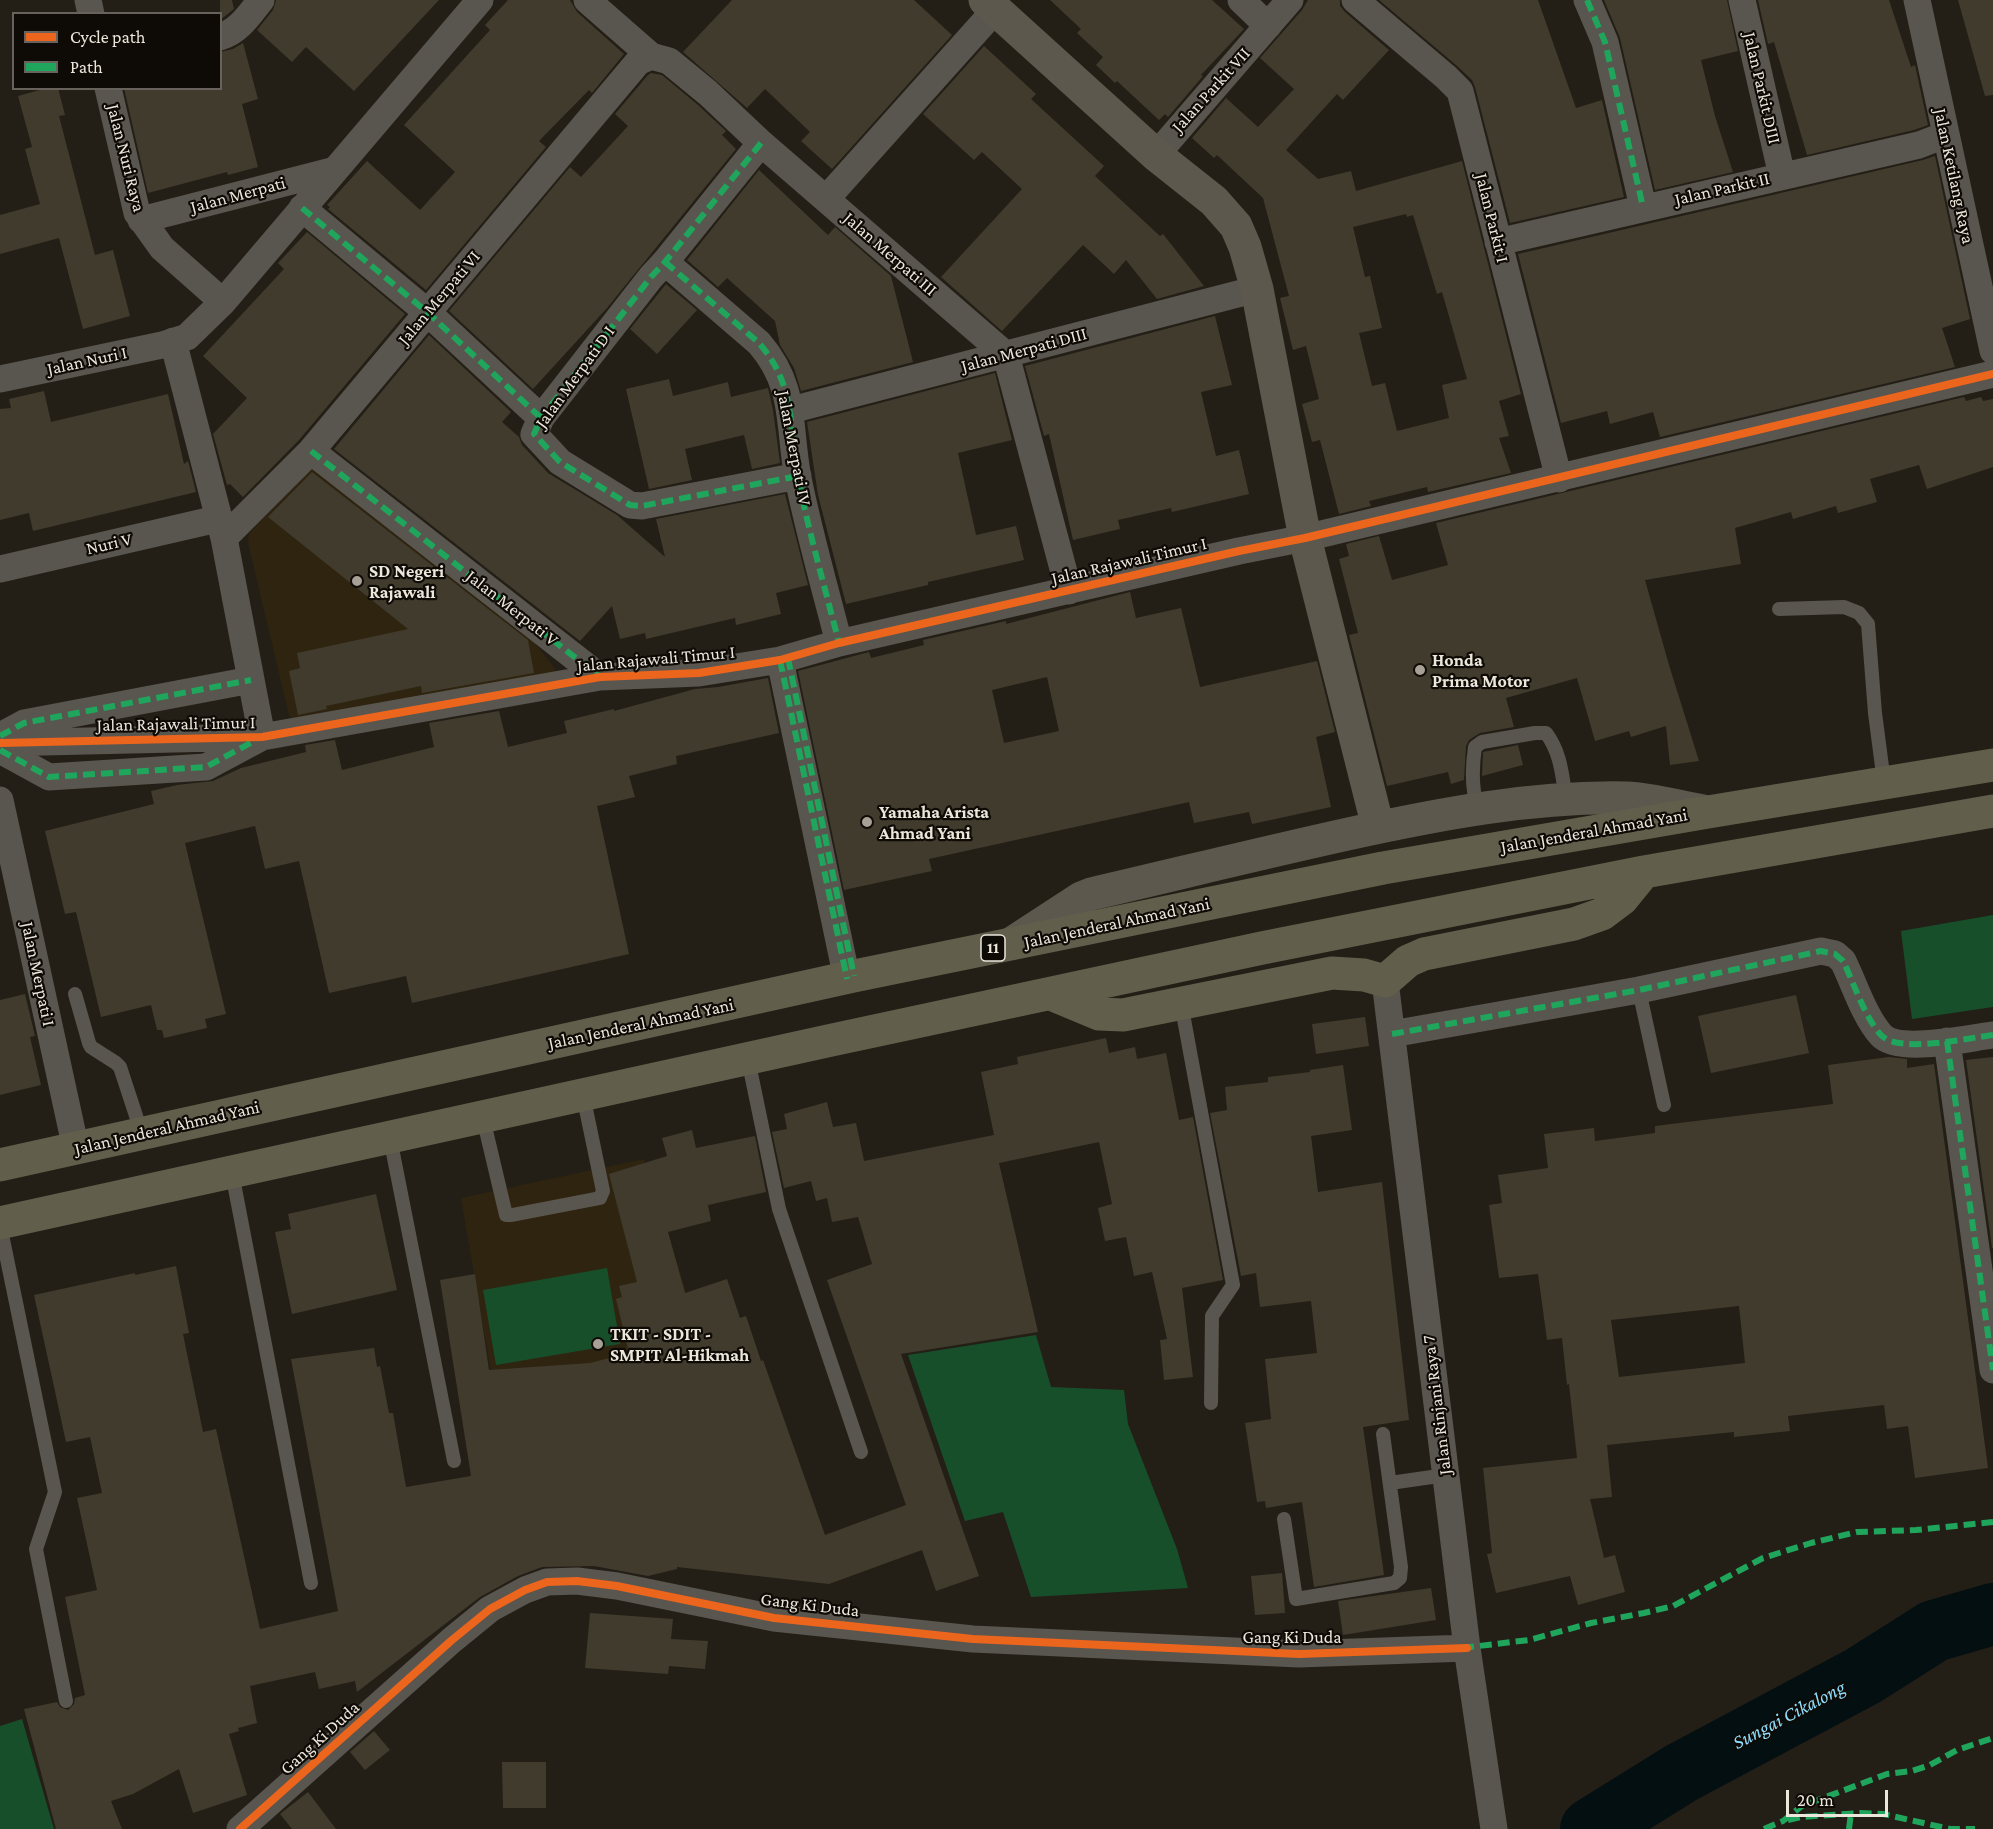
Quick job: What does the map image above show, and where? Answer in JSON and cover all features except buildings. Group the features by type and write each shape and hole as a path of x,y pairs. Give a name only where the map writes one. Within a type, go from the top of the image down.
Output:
{"highway":[{"name":"Jalan Jenderal Ahmad Yani","path":"0,1165 847,979 1383,868 1993,765"},
{"path":"0,1224 1262,948 1644,872 1993,811"},
{"path":"1051,994 1099,1014 1122,1015 1332,973 1364,975 1385,986 1408,962 1424,954 1574,924 1602,914 1622,899 1644,872"}],"street":[{"path":"222,36 229,34 243,22 261,0"},
{"name":"Jalan Nuri I","path":"0,379 187,337 223,302 480,0"},
{"name":"Jalan Merpati III","path":"587,0 651,56 669,61 708,93 761,143 1006,355"},
{"path":"1240,0 1268,27 1290,0"},
{"name":"Jalan Parkit I","path":"1355,0 1460,91 1559,479"},
{"path":"1587,0 1605,42 1643,207"},
{"name":"Jalan Parkit DIII","path":"1742,0 1782,176"},
{"name":"Jalan Ketilang Raya","path":"1917,0 1993,351"},
{"path":"825,199 990,5 1156,155 1214,201 1236,226 1245,247 1257,289 1305,538 1378,827"},
{"name":"Jalan Parkit VII","path":"1156,155 1171,134 1268,27"},
{"name":"Jalan Merpati VI","path":"220,528 311,451 638,62 651,56"},
{"name":"Jalan Nuri Raya","path":"108,90 137,213 162,248 223,302"},
{"name":"Jalan Parkit II","path":"1498,242 1918,145 1945,135"},
{"name":"Jalan Merpati D I","path":"761,143 651,277 541,418 534,434 560,462 630,505 642,506 798,476"},
{"name":"Jalan Merpati","path":"141,220 335,170"},
{"path":"302,208 427,312 541,418"},
{"name":"Jalan Merpati IV","path":"665,262 767,352 780,377 791,410 798,476 839,643"},
{"name":"Jalan Merpati DIII","path":"791,410 1257,289"},
{"path":"0,750 50,777 206,768 262,737 220,528 173,341"},
{"path":"1006,355 1069,591"},
{"name":"Jalan Rajawali Timur I","path":"0,742 262,737 600,677 699,673 780,660 839,643 1559,479 1993,374"},
{"name":"Jalan Merpati V","path":"311,451 600,677"},
{"name":"Nuri V","path":"0,569 220,528"},
{"path":"780,660 847,979"},
{"path":"0,736 24,723 251,681"},
{"path":"1011,944 1091,894 1378,827 1478,808 1566,799 1629,798 1708,812"},
{"name":"Jalan Merpati I","path":"0,800 76,1149"},
{"path":"1943,820 1993,825"},
{"path":"1391,1026 1639,990 1821,951 1835,954 1844,961 1873,1024 1882,1037 1894,1044 1920,1045 1993,1035"},
{"name":"Jalan Rinjani Raya 7","path":"1385,986 1467,1648 1493,1819"},
{"path":"1947,1041 1993,1370"},
{"name":"Gang Ki Duda","path":"240,1829 452,1640 490,1609 525,1590 547,1582 576,1581 617,1586 774,1618 973,1639 1299,1654 1467,1648"}],"lane":[{"path":"1779,609 1844,607 1859,613 1868,624 1875,713 1884,782"},
{"path":"1478,808 1473,788 1475,747 1482,742 1535,733 1546,733 1553,742 1560,760 1566,799"},
{"path":"1639,990 1664,1105"},
{"path":"75,994 91,1047 120,1067 142,1134"},
{"path":"1181,1003 1233,1285 1212,1316 1211,1403"},
{"path":"748,1059 779,1209 861,1452"},
{"path":"483,1118 506,1215 600,1198 603,1195 583,1095"},
{"path":"390,1138 454,1461"},
{"path":"232,1173 311,1583"},
{"path":"0,1224 55,1492 36,1549 66,1701"},
{"path":"1284,1518 1296,1599 1394,1583 1400,1578 1401,1567 1383,1434"},
{"path":"1390,1483 1446,1475"}],"shaded area":[{"name":"SD Negeri Rajawali","path":"315,464 504,619 529,635 555,669 557,678 295,723 289,715 248,543 249,534"},
{"name":"TKIT - SDIT - SMPIT Al-Hikmah","path":"644,1159 694,1320 513,1501 461,1198"}],"green space":[{"path":"1993,915 1993,1007 1912,1019 1901,931"},
{"path":"607,1268 620,1344 496,1365 483,1290"},
{"path":"1036,1335 1051,1387 1124,1390 1128,1424 1177,1549 1188,1588 1031,1597 1003,1512 965,1521 908,1355"},
{"path":"22,1719 54,1829 0,1829 0,1726"}],"waterway":[{"name":"Sungai Cikalong","path":"1591,1829 1681,1773 1863,1676 1934,1631 1993,1614"}],"marked path":[{"path":"1587,0 1605,42 1643,207"},
{"path":"761,143 651,277 541,418 534,434 560,462 630,505 642,506 798,476"},
{"path":"302,208 427,312 541,418"},
{"path":"665,262 759,343 780,375 789,407 802,499 839,643"},
{"path":"311,451 600,677"},
{"path":"788,658 854,976"},
{"path":"780,660 847,979"},
{"path":"0,736 24,723 251,680"},
{"path":"0,750 49,777 206,767 256,740"},
{"path":"1392,1034 1639,990 1821,951 1835,954 1843,961 1869,1019 1881,1035 1890,1041 1917,1044 1993,1035"},
{"path":"1947,1041 1993,1370"},
{"path":"1462,1648 1529,1640 1591,1623 1673,1606 1763,1558 1857,1532 1916,1530 1993,1522"},
{"path":"1764,1829 1783,1821 1802,1806 1887,1774 1912,1771 1930,1765 1957,1750 1993,1738"},
{"path":"1849,1829 1851,1813"},
{"path":"1788,1820 1860,1813 1883,1814 1950,1829 1975,1829"}],"cycle path":[{"path":"0,743 262,737 600,677 699,673 780,660 839,643 1239,551 1305,538 1993,374"},
{"path":"240,1829 452,1640 490,1609 525,1590 547,1582 577,1581 617,1586 774,1618 973,1639 1299,1654 1467,1648"}],"place":[{"name":"SD Negeri Rajawali","path":"357,581"},
{"name":"Honda Prima Motor","path":"1420,670"},
{"name":"Yamaha Arista Ahmad Yani","path":"867,822"},
{"name":"TKIT - SDIT - SMPIT Al-Hikmah","path":"598,1344"}]}
